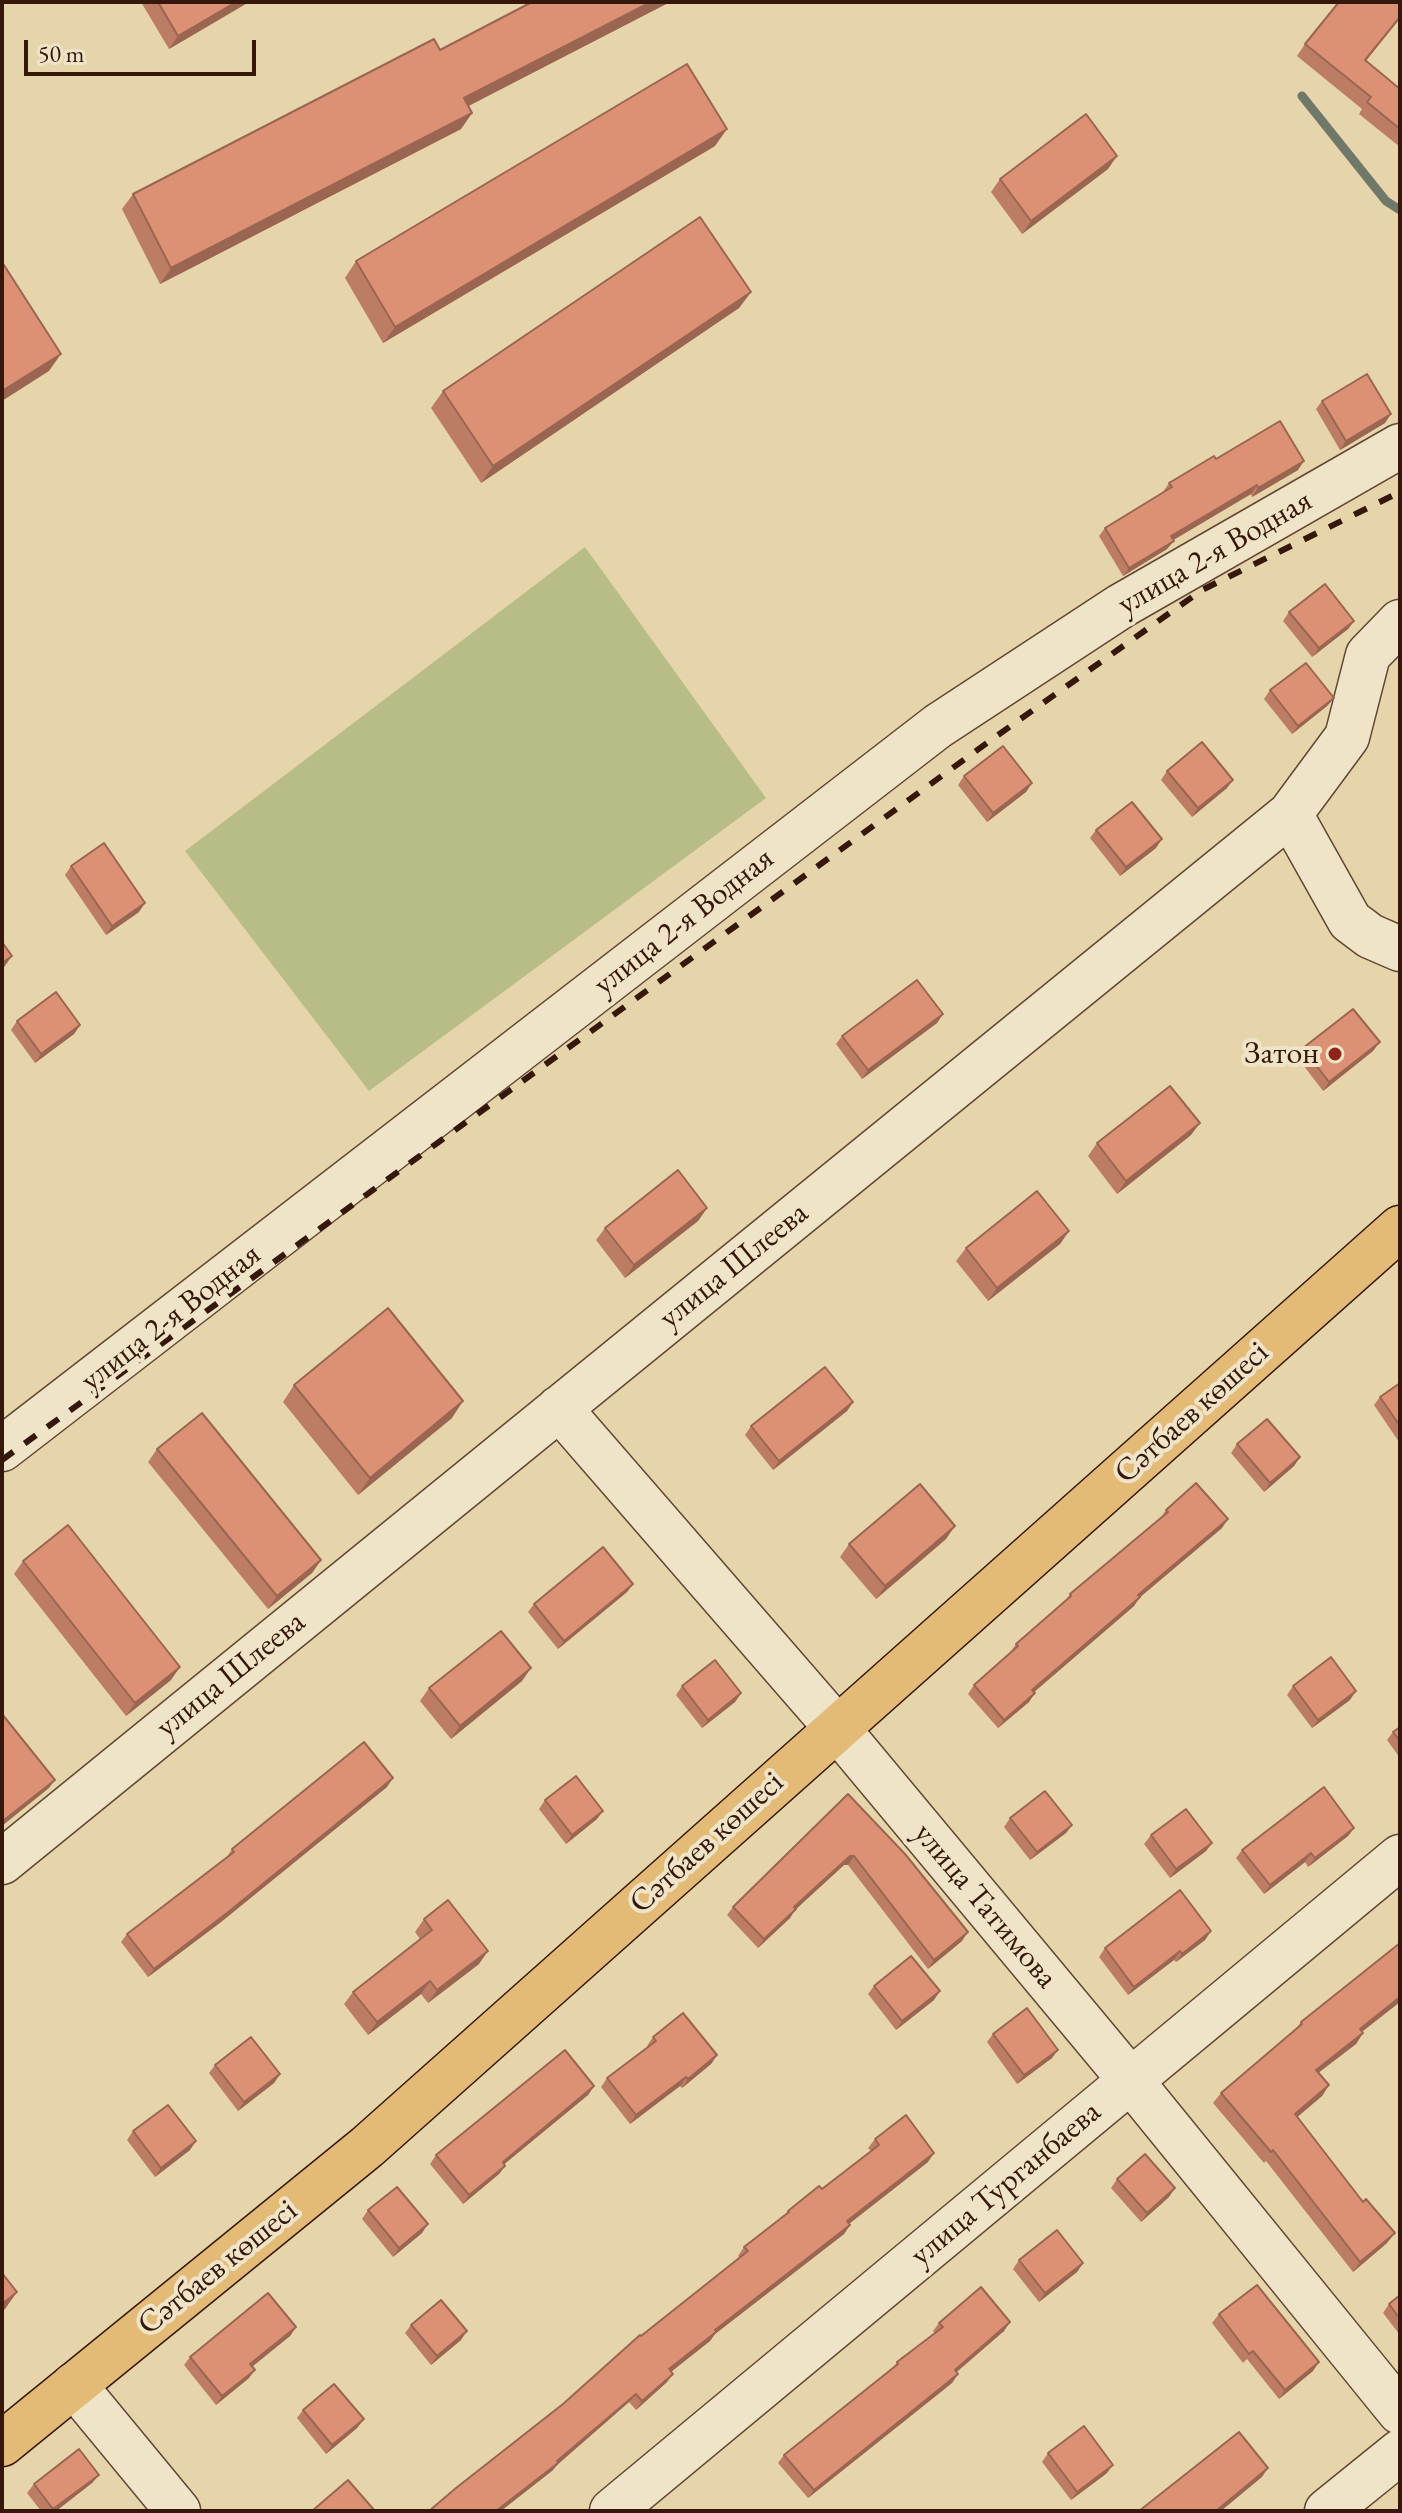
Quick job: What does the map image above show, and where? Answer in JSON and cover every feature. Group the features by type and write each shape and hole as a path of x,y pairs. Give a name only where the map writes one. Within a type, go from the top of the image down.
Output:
{"main road":[{"name":"Сәтбаев көшесі","path":"2,2444 367,2147 1400,1228"}],"street":[{"name":"улица 2-я Водная","path":"2,1449 938,726 1121,606 1400,446"},
{"name":"улица Шлеева","path":"2,1862 1290,814 1347,737 1368,655 1400,622"},
{"path":"1290,814 1350,921 1370,936 1400,949"},
{"name":"улица Татимова","path":"559,1408 836,1727 1131,2081 1400,2412"},
{"name":"улица Турганбаева","path":"612,2511 1400,1857"},
{"path":"74,2385 178,2511"},
{"path":"1327,2511 1400,2452"}],"green space":[{"path":"585,547 766,798 369,1091 185,851"}],"building":[{"path":"158,2 236,2 178,36"},
{"path":"532,2 651,2 464,98 472,113 171,268 133,194 434,39 440,50"},
{"path":"1339,2 1400,2 1400,17 1365,60 1400,89 1400,129 1367,102 1371,97 1305,44"},
{"path":"687,64 727,129 395,327 356,261"},
{"path":"1086,114 1117,156 1031,221 1000,179"},
{"path":"700,217 751,292 493,466 443,391"},
{"path":"2,262 61,354 2,391"},
{"path":"1367,374 1391,414 1346,441 1322,401"},
{"path":"1280,421 1304,461 1171,536 1174,541 1129,568 1105,528 1172,487 1169,483"},
{"path":"1325,584 1354,621 1319,648 1289,612"},
{"path":"1306,663 1334,698 1298,726 1270,690"},
{"path":"1202,742 1233,780 1198,808 1167,771"},
{"path":"1003,746 1032,783 993,813 964,776"},
{"path":"1132,802 1162,839 1126,867 1096,830"},
{"path":"104,843 145,903 112,926 71,866"},
{"path":"2,942 12,956 2,963"},
{"path":"917,980 943,1014 868,1070 842,1036"},
{"path":"56,992 80,1025 41,1054 17,1021"},
{"name":"Затон","path":"1353,1009 1380,1042 1329,1082 1303,1048"},
{"path":"1170,1086 1200,1123 1126,1181 1097,1143"},
{"path":"678,1170 707,1208 634,1265 605,1228"},
{"path":"1037,1191 1069,1231 997,1288 966,1248"},
{"path":"388,1308 463,1401 370,1478 294,1385"},
{"path":"825,1367 853,1402 779,1461 751,1426"},
{"path":"1400,1383 1400,1426 1380,1397"},
{"path":"202,1413 321,1560 277,1596 157,1449"},
{"path":"1267,1419 1300,1457 1270,1483 1237,1444"},
{"path":"1196,1483 1228,1519 1032,1690 1035,1693 1004,1720 974,1685 1070,1594 1168,1512 1166,1510"},
{"path":"920,1484 955,1526 885,1586 849,1544"},
{"path":"68,1525 180,1667 135,1703 23,1561"},
{"path":"603,1547 633,1584 564,1641 534,1604"},
{"path":"501,1631 531,1668 460,1726 429,1688"},
{"path":"1331,1657 1356,1691 1318,1720 1293,1686"},
{"path":"715,1660 741,1693 708,1720 682,1686"},
{"path":"2,1714 55,1780 4,1820 2,1817"},
{"path":"1400,1727 1400,1741 1393,1732"},
{"path":"364,1742 393,1778 154,1969 127,1934 234,1852 232,1849"},
{"path":"576,1776 603,1811 572,1835 545,1800"},
{"path":"1324,1787 1354,1828 1315,1858 1311,1853 1270,1885 1242,1850"},
{"path":"1045,1791 1072,1825 1037,1852 1010,1818"},
{"path":"848,1794 905,1854 968,1932 934,1960 854,1856 850,1856 794,1907 796,1909 764,1939 733,1907"},
{"path":"1186,1809 1212,1843 1176,1869 1151,1835"},
{"path":"1180,1890 1211,1931 1134,1987 1105,1948"},
{"path":"448,1900 488,1951 437,1990 430,1981 377,2022 353,1992 432,1930 424,1919"},
{"path":"1400,1943 1400,1997 1360,2029 1363,2033 1316,2070 1329,2085 1295,2114 1363,2202 1366,2199 1395,2233 1360,2262 1273,2150 1271,2152 1221,2093 1301,2022"},
{"path":"911,1956 940,1991 902,2021 874,1986"},
{"path":"1027,2008 1058,2050 1024,2075 993,2034"},
{"path":"683,2013 717,2055 636,2115 607,2078 656,2041 653,2037"},
{"path":"251,2037 280,2074 244,2102 215,2065"},
{"path":"565,2050 594,2086 503,2162 505,2166 469,2195 436,2155"},
{"path":"168,2105 196,2141 161,2168 133,2131"},
{"path":"906,2115 934,2153 847,2221 850,2225 669,2369 673,2374 642,2401 636,2394 558,2463 496,2511 429,2511 563,2404 640,2335 748,2251 744,2247 788,2211 879,2145 875,2139"},
{"path":"1145,2154 1175,2188 1147,2213 1117,2179"},
{"path":"397,2187 428,2224 399,2248 368,2210"},
{"path":"1057,2230 1083,2263 1045,2293 1019,2260"},
{"path":"2,2273 17,2292 2,2304"},
{"path":"1257,2285 1319,2362 1285,2390 1253,2351 1249,2354 1219,2314"},
{"path":"981,2287 1010,2322 955,2370 958,2374 814,2490 784,2455 943,2327 939,2323"},
{"path":"268,2293 296,2327 250,2364 255,2370 222,2396 190,2357"},
{"path":"1400,2295 1400,2319 1389,2304"},
{"path":"441,2300 467,2331 437,2356 411,2325"},
{"path":"334,2384 364,2419 332,2445 303,2410"},
{"path":"1084,2426 1113,2465 1077,2492 1048,2453"},
{"path":"1239,2432 1268,2468 1216,2511 1139,2511"},
{"path":"79,2449 99,2475 53,2509 34,2484"},
{"path":"348,2480 375,2511 312,2511"}],"waterway":[{"path":"1302,96 1386,201 1400,210"}],"railway":[{"path":"2,1460 1202,590 1400,492"}],"place":[{"name":"Затон","path":"1335,1054"}]}
